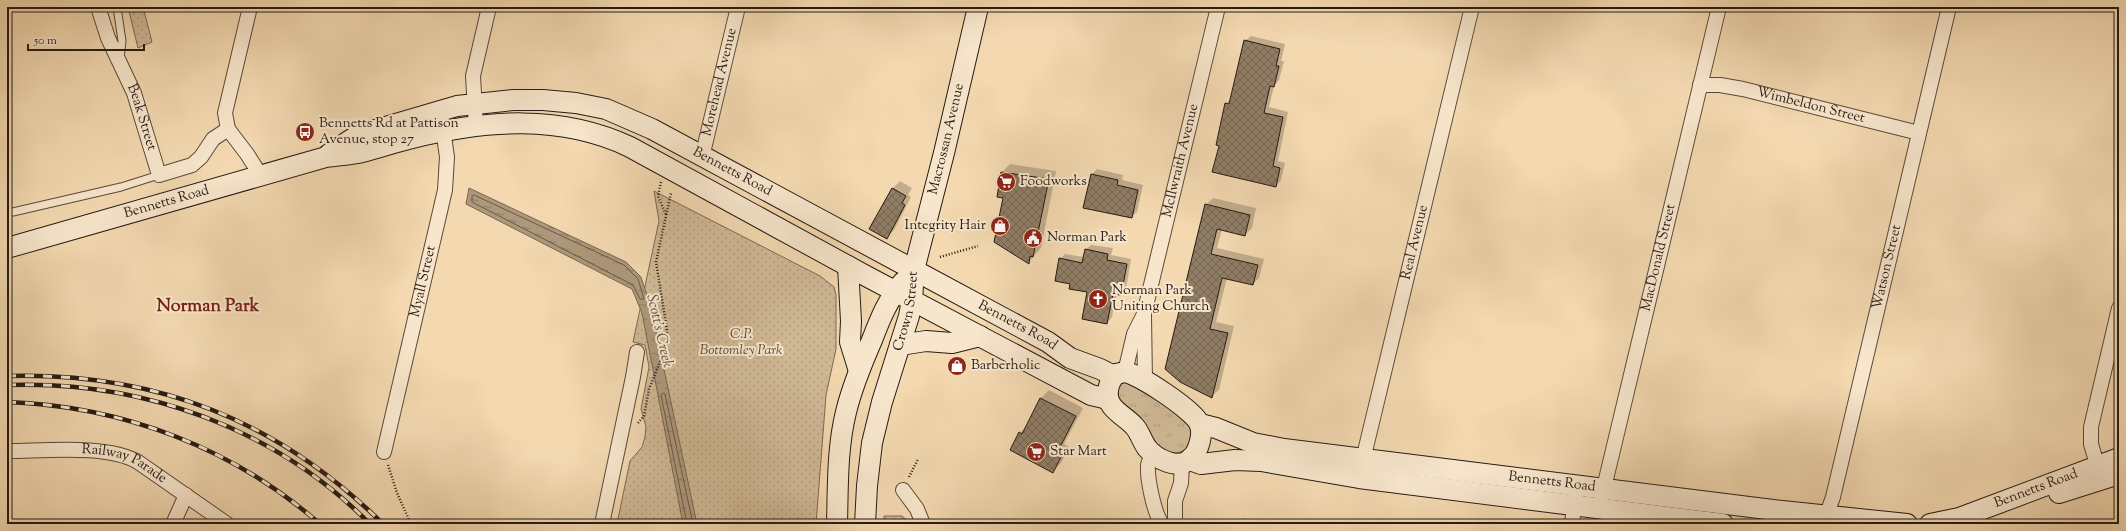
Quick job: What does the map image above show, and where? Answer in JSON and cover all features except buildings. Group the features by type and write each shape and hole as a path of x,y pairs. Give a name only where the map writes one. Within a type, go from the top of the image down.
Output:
{"main road":[{"name":"Macrossan Avenue","path":"914,270 944,153 978,7"},
{"name":"Bennetts Road","path":"326,156 358,136 440,110 474,104 543,100 591,105 619,113 702,156 1048,342 1070,358 1119,374 1134,374 1194,415 1200,424 1216,428 1238,438 1268,447 1361,469 1573,515 1600,508 1722,524"},
{"name":"Bennetts Road","path":"7,248 174,199 261,176 326,156 361,152 412,138 476,126 523,122 542,123 577,128 612,138 730,200 848,266 1091,395 1108,399"},
{"path":"848,266 851,321 850,342 859,371"},
{"name":"Crown Street","path":"865,524 867,486 872,443 882,402 900,345 904,295 914,270"},
{"name":"Crown Street","path":"837,524 843,427 850,395 885,308 904,295"},
{"path":"900,345 926,341 952,343 980,336"},
{"path":"1119,374 1110,383 1108,399 1113,408 1134,427 1145,445 1152,453"},
{"path":"1186,461 1199,443 1200,424"},
{"name":"Bennetts Road","path":"1152,453 1169,462 1186,461 1201,464 1247,460 1576,485 1823,519 1907,524"},
{"name":"Bennetts Road","path":"1978,524 2106,473 2119,458"},
{"name":"Bennetts Road","path":"1930,524 1958,518 2106,473"}],"street":[{"name":"Beak Street","path":"98,7 106,33 134,92 159,175"},
{"path":"250,7 225,113 228,129 261,176"},
{"path":"476,126 472,85 474,70 489,7"},
{"name":"Morehead Avenue","path":"702,156 738,7"},
{"name":"McIlwraith Avenue","path":"1119,374 1134,334 1144,314 1218,7"},
{"name":"Real Avenue","path":"1361,469 1472,7"},
{"name":"MacDonald Street","path":"1600,508 1719,7"},
{"name":"Watson Street","path":"1823,519 1830,506 1835,489 1949,7"},
{"name":"Wimbeldon Street","path":"1700,85 1743,89 1919,133"},
{"name":"Myall Street","path":"384,452 445,190 448,169 440,110"},
{"name":"Bennetts Road","path":"159,175 192,165 201,157 213,139 228,129"},
{"path":"2106,473 2090,440 2091,427 2119,308"},
{"name":"McIlwraith Avenue","path":"1144,314 1145,381"},
{"path":"602,524 626,434 637,352"},
{"name":"Railway Parade","path":"7,451 93,451 119,454 138,462 227,524"},
{"path":"1152,453 1148,466 1150,485 1162,524"},
{"path":"1175,524 1175,501 1186,461"},
{"path":"1573,515 1576,485"},
{"path":"904,490 917,509 923,524"},
{"path":"173,524 186,495"}],"lane":[{"path":"116,7 122,41 119,61"},
{"name":"Bennetts Road","path":"13,212 121,187 159,175"}],"path":[{"path":"661,182 658,189 658,196 666,215"},
{"path":"650,389 666,347 667,330 656,262 671,193"},
{"path":"940,257 978,246"},
{"path":"384,452 397,493 411,524"},
{"path":"904,490 918,459"}],"green space":[{"path":"128,7 143,7 152,42 138,48"},
{"name":"C.P. Bottomley Park","path":"654,191 820,276 834,287 836,295 836,349 826,395 816,524 617,524 630,461 642,447 645,437 646,427 641,409 649,367 645,345 633,342 659,221"},
{"path":"1130,381 1186,419 1193,429 1191,445 1178,453 1164,452 1117,399 1119,387 1123,383"},
{"path":"884,516 902,516 911,524 884,524"}],"water":[{"path":"469,188 626,262 641,277 650,304 697,524 683,524 642,313 632,289 466,204"}],"railway":[{"path":"7,376 61,377 113,383 163,394 211,410 257,430 301,456 343,488 383,524"},
{"path":"7,385 57,386 107,391 156,401 204,417 249,437 292,461 333,490 370,524"},
{"path":"7,402 50,405 93,412 134,422 174,436 213,453 251,473 286,497 320,524"}],"place":[{"name":"Bennetts Rd at Pattison Avenue, stop 27","path":"305,132"},
{"name":"Foodworks","path":"1006,182"},
{"name":"Integrity Hair","path":"1000,226"},
{"name":"Norman Park","path":"1033,238"},
{"name":"Norman Park Uniting Church","path":"1098,299"},
{"name":"Barberholic","path":"957,366"},
{"name":"Star Mart","path":"1036,452"}],"district":[{"name":"Norman Park","path":"208,307"}],"water label":[{"name":"Scott's Creek","path":"659,331"}]}
